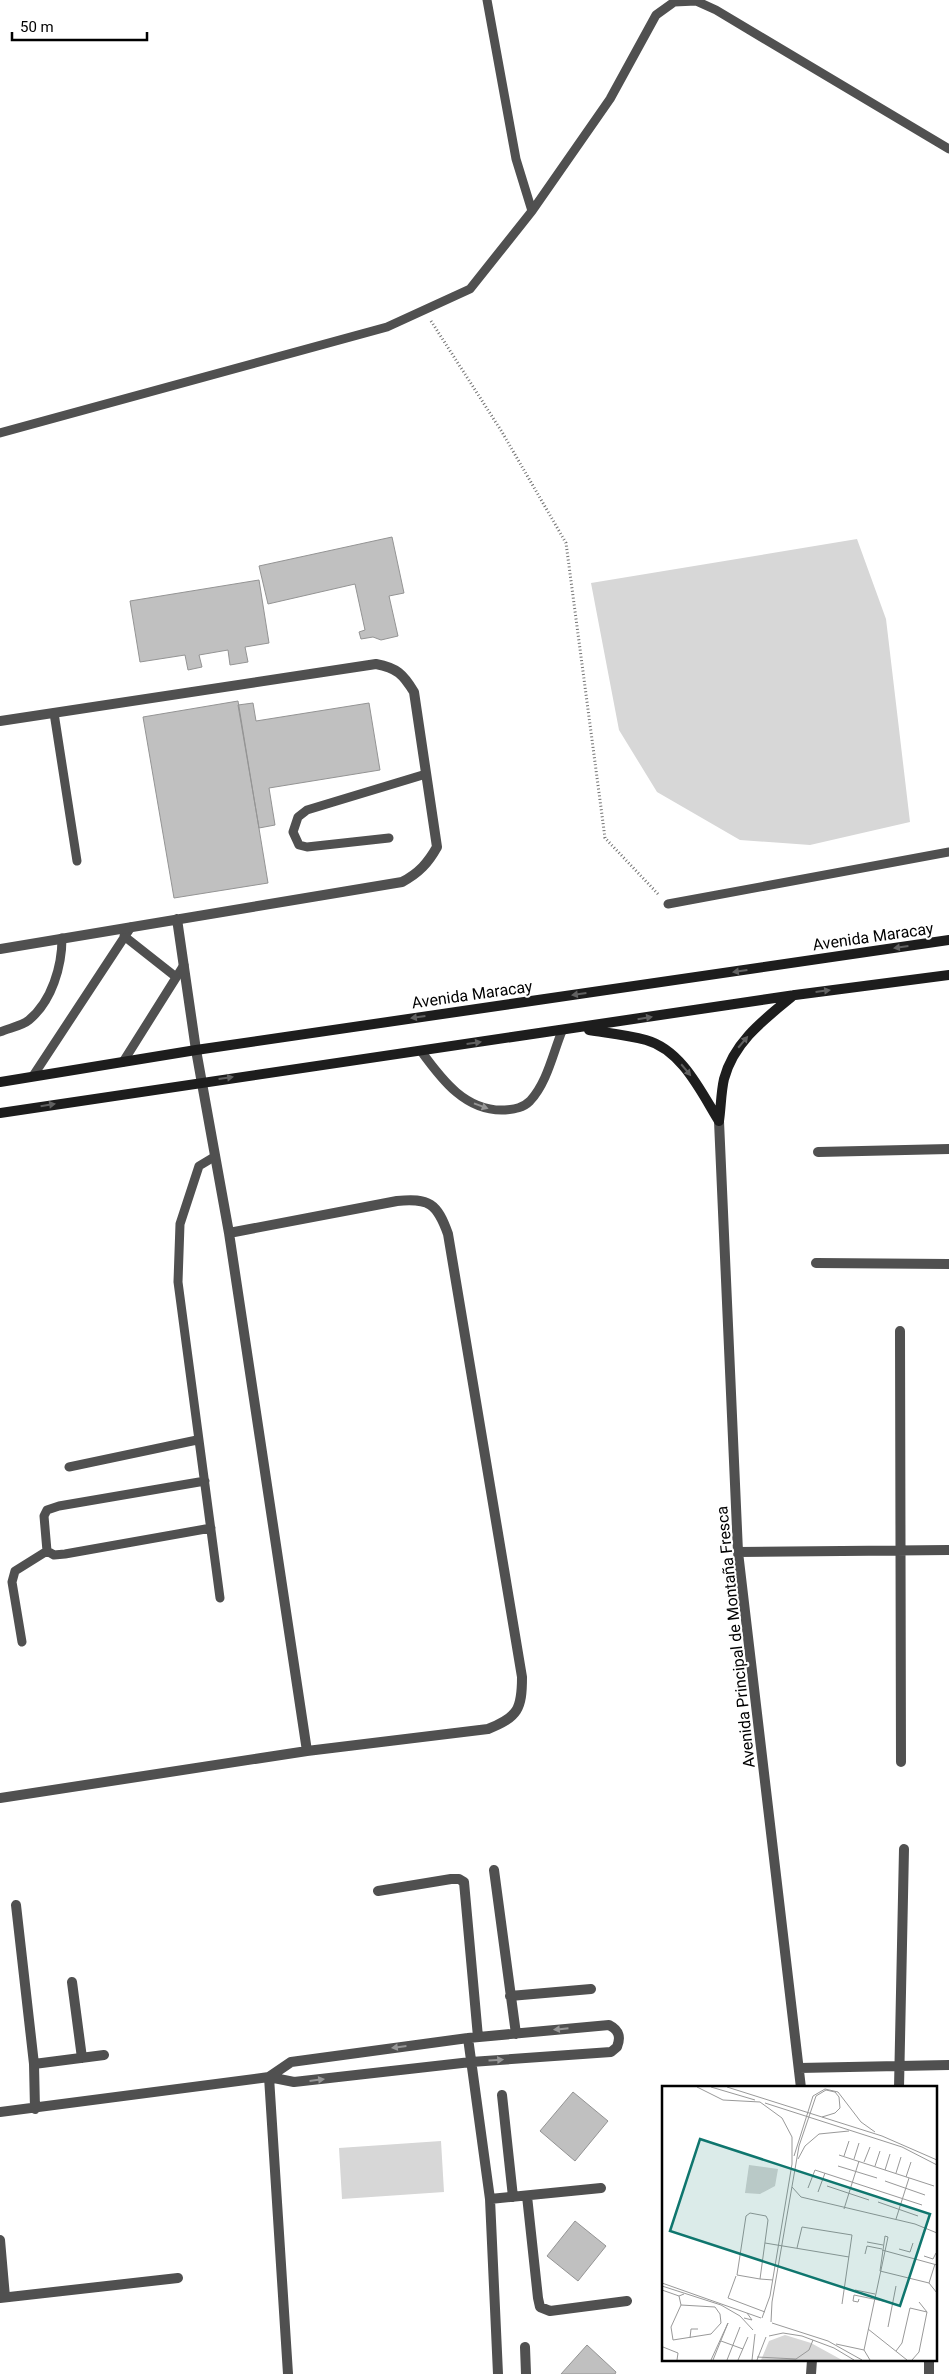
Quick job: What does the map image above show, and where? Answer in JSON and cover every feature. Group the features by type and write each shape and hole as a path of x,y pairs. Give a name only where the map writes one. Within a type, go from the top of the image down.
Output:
{"street":[{"path":"0,721 376,664 392,667 406,679 414,692 437,847 428,863 402,882 0,949"},
{"path":"177,919 196,1050 229,1233 307,1751"},
{"name":"Avenida Maracay","path":"0,1082 196,1050 949,940"},
{"path":"0,1113 795,995 949,975"},
{"path":"719,1121 724,1078 737,1049 757,1025 795,995"},
{"path":"579,1028 648,1040 670,1054 688,1072 719,1121"},
{"name":"Avenida Principal de Montaña Fresca","path":"719,1121 738,1552 801,2086"},
{"path":"818,1152 949,1149"},
{"path":"0,1798 307,1751 488,1729 504,1723 517,1712 522,1699 522,1677 449,1244 442,1217 434,1206 418,1200 396,1201 229,1233"},
{"path":"816,1262 949,1264"},
{"path":"900,1332 901,1762"},
{"path":"738,1552 949,1550"},
{"path":"899,2086 904,1849"},
{"path":"494,1870 516,2034"},
{"path":"378,1891 451,1878 464,1882 473,2038 471,2062 490,2199 498,2374"},
{"path":"16,1905 34,2064 36,2109"},
{"path":"72,1982 82,2058"},
{"path":"510,1996 591,1990"},
{"path":"0,2112 36,2109 269,2077 294,2082 471,2062 611,2052 617,2048 619,2042 616,2028 609,2024 473,2038 291,2062 269,2077"},
{"path":"34,2064 104,2055"},
{"path":"800,2068 949,2065"},
{"path":"269,2077 288,2374"},
{"path":"502,2095 514,2197"},
{"path":"490,2199 601,2188"},
{"path":"528,2196 540,2307 550,2311 627,2301"},
{"path":"0,2240 3,2297 178,2278"},
{"path":"525,2347 526,2374"}],"lane":[{"path":"487,0 516,158 532,211"},
{"path":"0,433 387,327 470,290 532,211 610,99 656,15 674,2 696,1 716,10 949,149"},
{"path":"54,713 77,861"},
{"path":"389,838 307,847 299,845 293,832 298,817 307,810 426,774"},
{"path":"668,904 949,852"},
{"path":"33,1076 124,936 132,927"},
{"path":"124,936 176,977"},
{"path":"0,1032 28,1021 40,1007 59,973 62,938"},
{"path":"123,1062 184,965"},
{"path":"421,1051 444,1082 480,1108 496,1110 518,1109 530,1101 542,1083 562,1031"},
{"path":"214,1157 199,1166 180,1224 178,1282 197,1440 205,1481 220,1598"},
{"path":"69,1467 197,1440"},
{"path":"47,1551 44,1516 47,1510 59,1506 205,1481"},
{"path":"47,1551 54,1555 65,1554 211,1528"},
{"path":"22,1642 12,1582 15,1571 47,1551"}],"path":[{"path":"424,310 502,432 566,543 605,838 668,904"}],"shaded area":[{"path":"857,539 886,619 910,822 810,845 740,840 657,792 619,730 591,583"},
{"path":"441,2141 444,2192 342,2199 339,2148"}],"building":[{"path":"392,537 404,593 389,596 398,636 381,640 373,637 361,639 359,632 365,630 355,584 268,604 259,566"},
{"path":"259,580 269,643 245,647 248,662 230,665 228,650 199,655 202,667 188,670 185,655 140,662 130,601"},
{"path":"238,701 268,883 174,898 143,717"},
{"path":"253,703 256,721 369,703 380,770 269,788 275,825 259,828 238,705"},
{"path":"573,2092 608,2121 575,2161 540,2131"},
{"path":"575,2221 606,2246 578,2281 547,2256"},
{"path":"587,2345 616,2372 615,2374 561,2374"}]}
